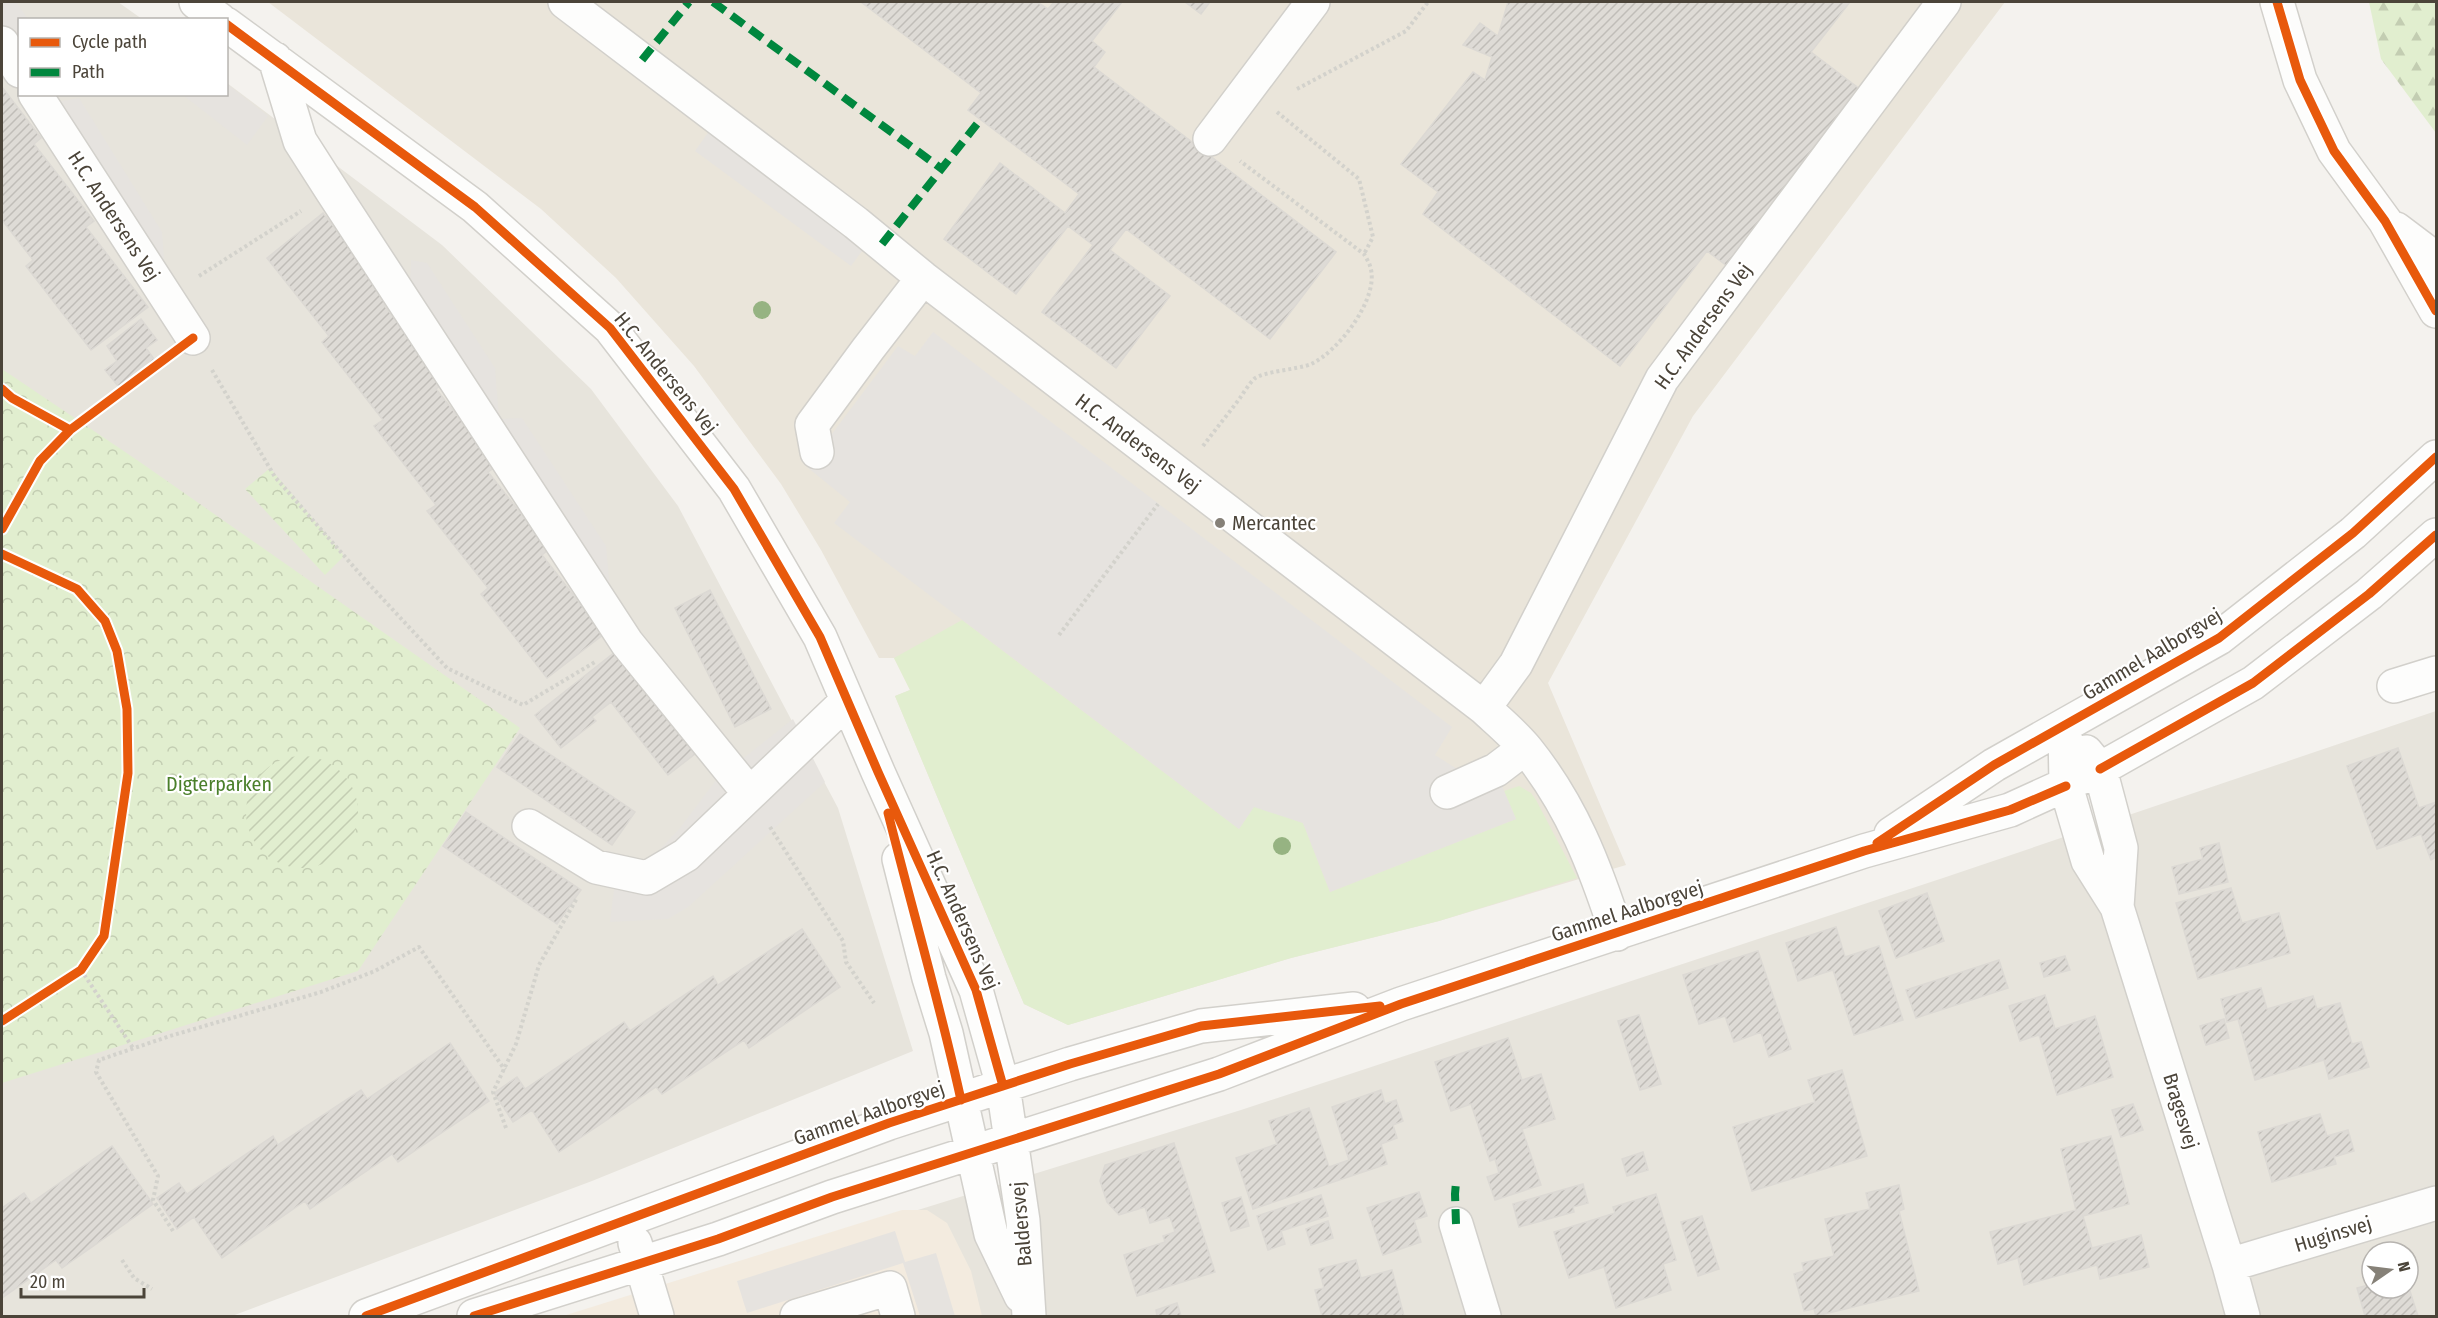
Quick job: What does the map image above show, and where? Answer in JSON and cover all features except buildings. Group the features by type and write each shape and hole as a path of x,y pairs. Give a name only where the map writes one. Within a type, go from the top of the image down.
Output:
{"street":[{"path":"196,2 217,18"},
{"name":"H.C. Andersens Vej","path":"565,2 856,222 923,278 1484,708 1525,748 1551,782 1574,822 1597,872 1617,934"},
{"path":"1210,139 1313,2"},
{"name":"H.C. Andersens Vej","path":"1484,708 1516,664 1662,380 1944,2"},
{"path":"2277,2 2300,80 2334,151 2385,221 2436,311"},
{"name":"H.C. Andersens Vej","path":"228,25 475,207 610,328 734,489 820,638 976,990 1003,1086 1011,1140"},
{"path":"2,43 18,68"},
{"path":"274,59 300,141 332,191 627,643 749,793"},
{"name":"H.C. Andersens Vej","path":"36,96 193,338"},
{"path":"2385,221 2436,259"},
{"path":"817,452 812,426 923,278"},
{"name":"Gammel Aalborgvej","path":"1864,851 1994,765 2065,727 2219,638 2353,533 2436,457"},
{"name":"Gammel Aalborgvej","path":"474,1317 718,1239 832,1197 1219,1074 1401,1004 1864,851 2010,810 2100,769 2253,682 2369,594 2436,535"},
{"path":"2394,686 2436,673"},
{"path":"529,826 596,867 647,878 686,855 847,701"},
{"name":"Bragesvej","path":"2065,727 2100,769 2121,848 2118,907"},
{"name":"Bragesvej","path":"2065,727 2066,786 2088,861 2118,907 2243,1317"},
{"path":"1447,792 1496,770 1525,748"},
{"name":"H.C. Andersens Vej","path":"878,772 946,1033 972,1152"},
{"name":"Gammel Aalborgvej","path":"366,1317 889,1123 1201,1026 1401,1004"},
{"name":"Baldersvej","path":"1011,1140 1023,1221 1028,1313"},
{"name":"Baldersvej","path":"972,1152 990,1234 1028,1313"},
{"name":"Huginsvej","path":"2229,1266 2436,1203"},
{"path":"627,1219 657,1317"},
{"path":"1456,1224 1484,1317"},
{"path":"797,1317 890,1288 898,1317"}],"path":[{"path":"1288,94 1406,31 1428,2"},
{"path":"1268,105 1359,179 1372,237 1364,254"},
{"path":"1059,635 1255,378 1294,370 1314,363 1335,348 1352,328 1364,308 1371,284 1371,268 1364,254 1210,139"},
{"path":"166,297 332,191"},
{"path":"193,338 275,477 368,583 447,668 523,705 627,643"},
{"path":"749,793 843,941 846,962 874,1003"},
{"path":"506,1128 493,1092 516,1044 539,965 596,867"},
{"path":"173,1232 153,1200 158,1176 96,1072 99,1060 321,992 375,971 419,947 505,1070"},
{"path":"71,976 84,966 133,1048"},
{"path":"122,1260 134,1278 152,1288"}],"shaded area":[{"path":"2,2 118,2 141,18 18,18 18,96 228,96 228,84 442,245 591,389 678,506 838,808 913,1051 592,1181 232,1316 2,1316"},
{"path":"2,2 16,2 27,18 18,18 18,58 2,33"},
{"name":"Mercantec","path":"268,2 2005,2 1693,416 1548,683 1626,865 1439,921 1291,958 1068,1025 1024,1004 895,696 910,690 894,658 879,658 821,550 781,484 694,366 616,278 541,209"},
{"path":"228,85 268,116 247,145 184,96 228,96"},
{"path":"79,98 162,232 166,286 51,103"},
{"path":"712,127 868,243 851,266 695,151"},
{"path":"411,260 427,263 495,368 499,419 522,418 606,546 611,600 410,285"},
{"path":"933,332 1452,727 1435,755 1457,769 1490,758 1516,819 1330,892 1303,823 1254,807 1239,829 834,523 850,502 807,467 898,346 915,356"},
{"path":"2436,711 2436,1316 575,1316 1241,1110 1946,877"},
{"path":"793,719 825,782 688,907 668,919 610,922 618,857 647,863 680,828 717,779"},
{"path":"902,1210 927,1210 947,1223 971,1271 982,1316 563,1316"},
{"path":"895,1231 905,1262 936,1253 955,1316 920,1316 903,1263 747,1313 737,1281"}],"green space":[{"path":"2369,2 2436,2 2436,133 2381,59"},
{"name":"Digterparken","path":"2,369 137,460 520,728 358,971 2,1083"},
{"path":"270,468 344,556 325,575 245,489"},
{"path":"962,620 1239,829 1254,806 1303,823 1330,892 1516,819 1504,791 1519,786 1531,793 1536,800 1577,878 1439,921 1291,958 1068,1025 1024,1004 895,696 910,690 894,658"},
{"path":"302,756 323,761 341,773 353,791 358,812 353,833 341,851 323,863 302,868 281,863 263,851 251,833 246,812 251,791 263,773 281,761"}],"marked path":[{"path":"642,60 689,2"},
{"path":"713,2 942,169"},
{"path":"882,244 981,119"},
{"path":"1456,1182 1456,1224"}],"cycle path":[{"path":"2277,2 2300,80 2334,151 2385,221 2436,311"},
{"path":"228,25 475,207 610,328 734,489 820,637 976,990 1003,1086"},
{"path":"2,529 40,461 70,430 193,338"},
{"path":"2,389 12,398 70,430"},
{"path":"1877,843 1994,765 2219,638 2353,533 2436,457"},
{"path":"2100,769 2253,683 2369,594 2436,535"},
{"path":"2,554 77,589 105,621 117,651 127,709 128,773 104,936 81,970 2,1021"},
{"path":"474,1316 718,1239 832,1197 1219,1074 1401,1004 1864,851 2010,810 2066,786"},
{"path":"888,813 961,1100"},
{"path":"366,1316 889,1123 1070,1064 1201,1026 1380,1006"}],"place":[{"name":"Mercantec","path":"1220,523"}]}
